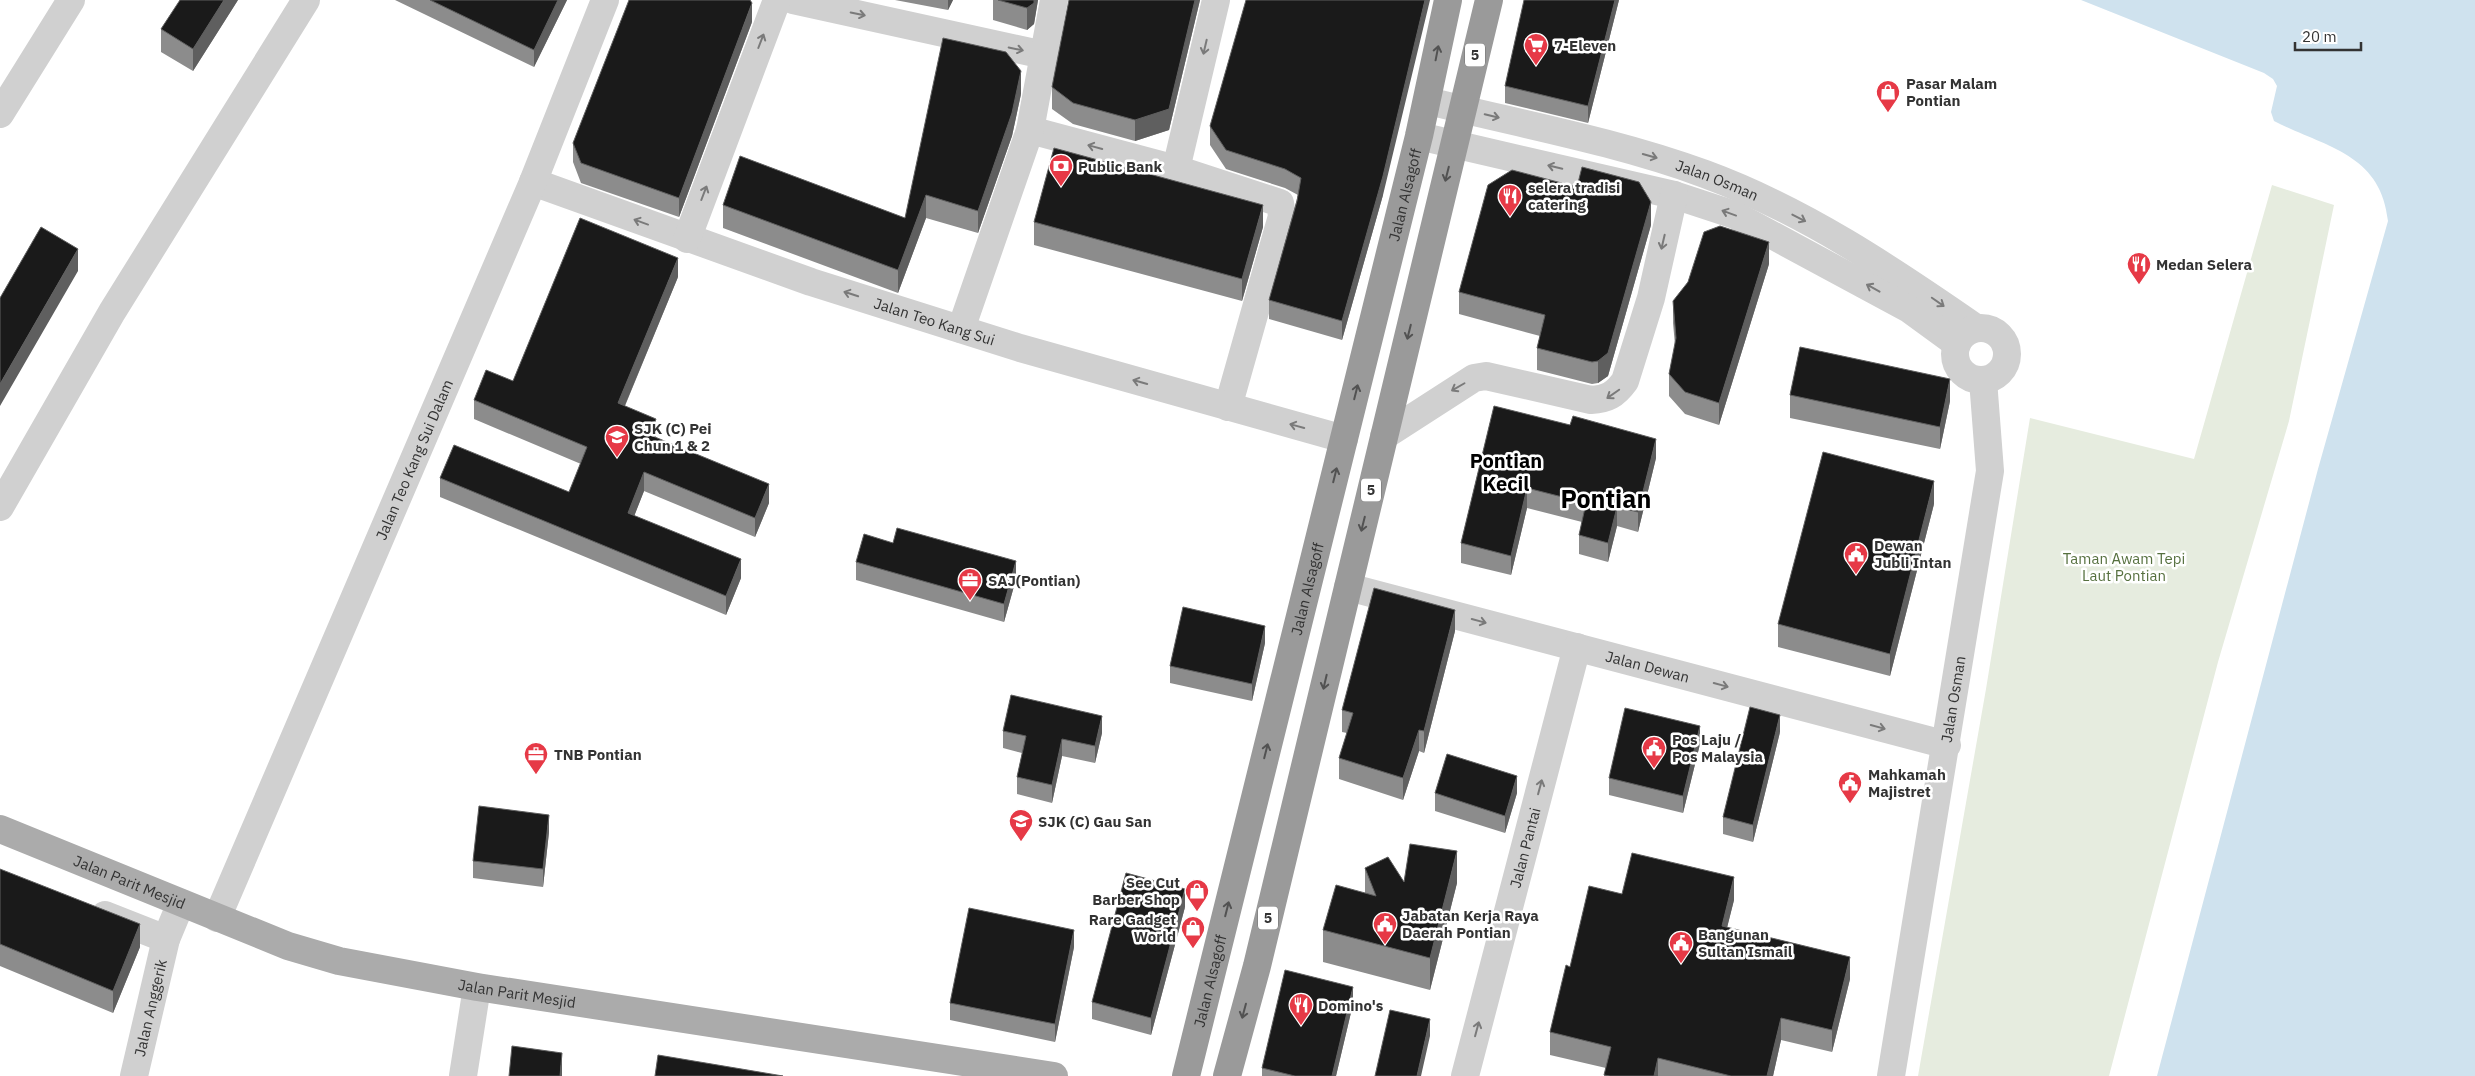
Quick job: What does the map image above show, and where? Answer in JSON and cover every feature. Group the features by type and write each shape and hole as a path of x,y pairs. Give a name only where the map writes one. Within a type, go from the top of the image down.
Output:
{"highway":[{"name":"Jalan Alsagoff","path":"1186,1076 1428,101 1448,0"},
{"name":"5","path":"1234,1070 1257,966 1488,0"}],"main road":[{"name":"Jalan Parit Mesjid","path":"0,829 288,946 339,961 477,987 1054,1076"}],"street":[{"path":"0,114 71,0"},
{"path":"0,508 112,312 306,0"},
{"name":"Jalan Teo Kang Sui Dalam","path":"217,918 533,182 605,0"},
{"path":"686,239 777,0"},
{"path":"793,0 1044,55"},
{"path":"961,329 1030,130 1054,0"},
{"path":"1176,169 1216,0"},
{"name":"Jalan Osman","path":"1428,101 1601,142 1707,175 1762,199 1864,252 1967,336"},
{"path":"1030,130 1176,169 1280,204 1282,216 1228,407"},
{"name":"Jalan Osman","path":"1419,136 1674,194 1735,214 1909,309 1967,336"},
{"name":"Jalan Teo Kang Sui","path":"533,182 686,239 811,282 961,329 1344,439"},
{"path":"1384,436 1474,378 1486,376 1591,400 1607,399 1618,391 1625,381 1651,298 1674,194"},
{"path":"1993,331 2004,343 2007,351 2004,367 1991,378 1983,380 1966,375 1960,369 1956,362 1967,336 1993,331"},
{"name":"Jalan Osman","path":"1891,1076 1947,745 1990,471 1983,380"},
{"name":"Jalan Dewan","path":"1348,587 1947,745"},
{"name":"Jalan Pantai","path":"1465,1076 1577,647"},
{"name":"Jalan Anggerik","path":"134,1076 166,940 181,903"},
{"name":"Jalan Anggerik","path":"83,907 166,940"},
{"path":"463,1076 477,987"}],"green space":[{"name":"Taman Awam Tepi Laut Pontian","path":"2272,185 2334,205 2289,421 2218,662 2109,1076 1918,1076 1986,689 2030,418 2194,459"}],"water":[{"path":"2081,0 2475,0 2475,1076 2157,1076 2318,469 2388,221 2383,198 2374,180 2362,166 2330,146 2274,121 2271,112 2277,86 2273,79 2264,73"}],"building":[{"path":"180,0 224,0 193,49 161,29"},
{"path":"430,0 558,0 534,50"},
{"path":"629,0 750,0 752,3 679,198 581,163 573,143"},
{"path":"998,0 1034,0 1034,3 1027,8"},
{"path":"1069,0 1195,0 1169,109 1135,120 1073,103 1052,87"},
{"path":"1246,0 1425,0 1383,176 1342,321 1269,300 1297,201 1301,178 1285,169 1226,150 1210,126"},
{"path":"1524,0 1615,0 1588,106 1505,86"},
{"path":"943,38 1006,52 1021,71 1012,113 978,211 926,195 898,270 723,205 740,156 905,218"},
{"path":"1054,148 1263,205 1242,279 1034,222"},
{"path":"1582,167 1639,182 1651,202 1608,353 1598,361 1592,362 1537,348 1545,315 1459,292 1488,185 1512,170 1577,187"},
{"path":"580,218 678,258 618,403 656,419 650,435 769,484 755,518 644,472 628,513 741,559 726,596 440,478 454,445 569,492 587,447 474,400 486,370 513,381"},
{"path":"1720,226 1769,242 1719,403 1685,392 1669,374 1676,338 1673,301 1688,282 1704,232"},
{"path":"41,227 78,249 0,384 0,298"},
{"path":"1800,347 1950,379 1940,427 1790,395"},
{"path":"1494,406 1570,425 1573,416 1656,439 1638,512 1617,507 1608,543 1579,535 1586,503 1527,488 1511,556 1461,543"},
{"name":"Dewan Jubli Intan","path":"1823,452 1934,481 1890,654 1778,624"},
{"path":"897,528 1016,561 1004,604 856,562 864,534 893,543"},
{"path":"1374,588 1455,610 1424,731 1419,730 1403,778 1339,758 1353,713 1342,710"},
{"path":"1183,607 1265,626 1252,684 1170,666"},
{"path":"1011,695 1102,716 1095,746 1062,739 1052,785 1017,777 1026,736 1003,731"},
{"path":"1750,707 1780,715 1753,825 1723,817"},
{"name":"Pos Laju / Pos Malaysia","path":"1625,708 1700,726 1683,796 1609,778"},
{"path":"1447,754 1517,776 1505,816 1435,793"},
{"path":"479,806 549,815 543,869 473,861"},
{"path":"1410,844 1457,851 1430,958 1323,930 1336,885 1376,896 1365,868 1388,857 1404,882"},
{"name":"Bangunan Sultan Ismail","path":"1632,853 1734,877 1722,926 1850,957 1832,1030 1781,1018 1767,1076 1731,1076 1658,1058 1654,1076 1604,1075 1611,1047 1550,1032 1566,965 1570,967 1589,886 1622,894"},
{"path":"0,869 140,924 113,991 0,944"},
{"path":"1126,873 1185,889 1151,1018 1092,1002"},
{"path":"969,908 1074,930 1055,1024 950,1003"},
{"path":"1285,970 1353,987 1332,1076 1295,1076 1262,1068"},
{"path":"1390,1010 1430,1019 1417,1076 1375,1076"},
{"path":"512,1046 562,1053 560,1076 509,1076"},
{"path":"658,1055 783,1076 655,1076"}],"place":[{"name":"7-Eleven","path":"1536,66"},
{"name":"Pasar Malam Pontian","path":"1888,113"},
{"name":"Public Bank","path":"1061,187"},
{"name":"selera tradisi catering","path":"1510,217"},
{"name":"Medan Selera","path":"2139,285"},
{"name":"SJK (C) Pei Chun 1 & 2","path":"617,458"},
{"name":"Dewan Jubli Intan","path":"1856,575"},
{"name":"SAJ(Pontian)","path":"970,601"},
{"name":"Pos Laju / Pos Malaysia","path":"1654,769"},
{"name":"TNB Pontian","path":"536,775"},
{"name":"Mahkamah Majistret","path":"1850,804"},
{"name":"SJK (C) Gau San","path":"1021,842"},
{"name":"See Cut Barber Shop","path":"1197,912"},
{"name":"Jabatan Kerja Raya Daerah Pontian","path":"1385,945"},
{"name":"Rare Gadget World","path":"1193,949"},
{"name":"Bangunan Sultan Ismail","path":"1681,964"},
{"name":"Domino's","path":"1301,1026"}],"district":[{"name":"Pontian Kecil","path":"1506,472"},
{"name":"Pontian","path":"1606,498"}]}
